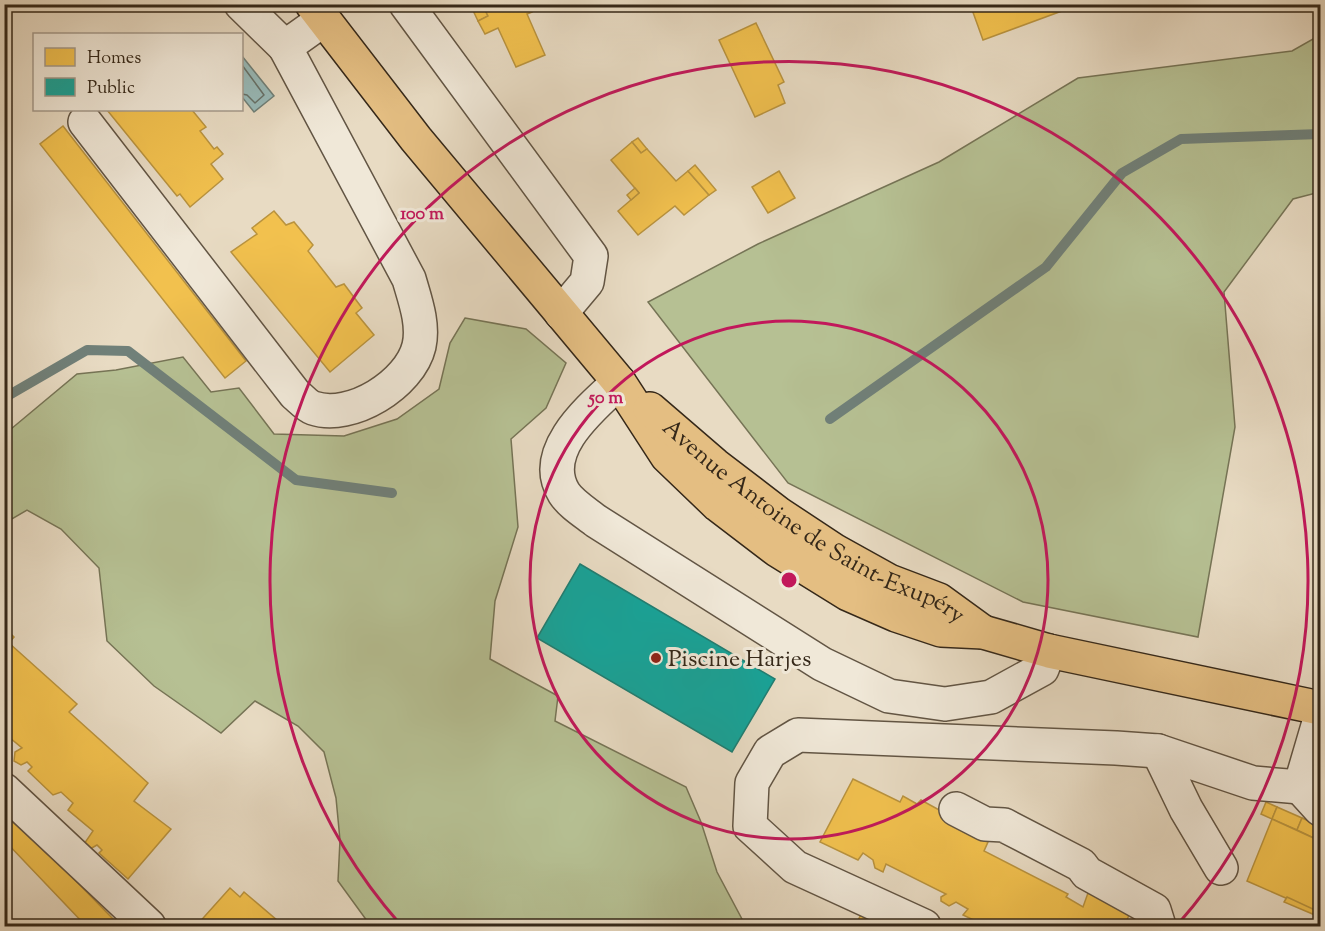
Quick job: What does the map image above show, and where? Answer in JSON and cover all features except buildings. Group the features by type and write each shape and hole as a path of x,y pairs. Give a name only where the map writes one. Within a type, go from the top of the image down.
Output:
{"main road":[{"name":"Avenue Antoine de Saint-Exupéry","path":"317,12 416,139 619,382 715,465 779,514 834,550 890,581 939,600 983,632 1049,651 1320,708"}],"street":[{"path":"85,122 295,394 312,408 342,410 378,397 403,375 419,347 419,312 409,279 285,47 241,4"},
{"path":"406,4 591,256 586,282 561,313"},
{"path":"285,47 317,12"},
{"path":"619,382 582,416 566,441 558,459 557,480 566,496 596,521 812,658 889,696 945,704 991,697 1042,669 1049,651"},
{"path":"924,927 795,867 750,826 753,783 770,752 798,735 1158,751 1253,783 1310,798 1320,719"},
{"path":"1158,751 1186,809 1221,868"},
{"path":"4,790 149,927"},
{"path":"956,809 985,824 1004,825 1081,865 1087,873 1154,910 1159,927"}],"green space":[{"path":"1320,35 1320,192 1293,199 1224,292 1235,427 1198,637 1023,602 788,483 648,302 758,244 939,162 1078,78 1292,51"},
{"path":"465,318 526,329 566,363 546,408 511,439 518,527 495,601 490,659 558,696 555,721 686,787 701,822 717,872 743,921 743,926 370,925 338,881 340,840 336,798 324,752 298,726 255,701 221,733 154,686 107,641 99,568 61,529 27,510 5,523 5,434 77,374 116,370 183,357 211,392 239,388 274,434 344,436 397,419 439,389 450,343"}],"water":[{"path":"243,57 274,96 254,112 243,98"}],"waterway":[{"path":"830,419 1046,267 1122,173 1181,139 1320,134"},
{"path":"4,398 87,350 128,351 296,480 392,493"}],"place":[{"name":"Piscine Harjes","path":"656,658"}]}
